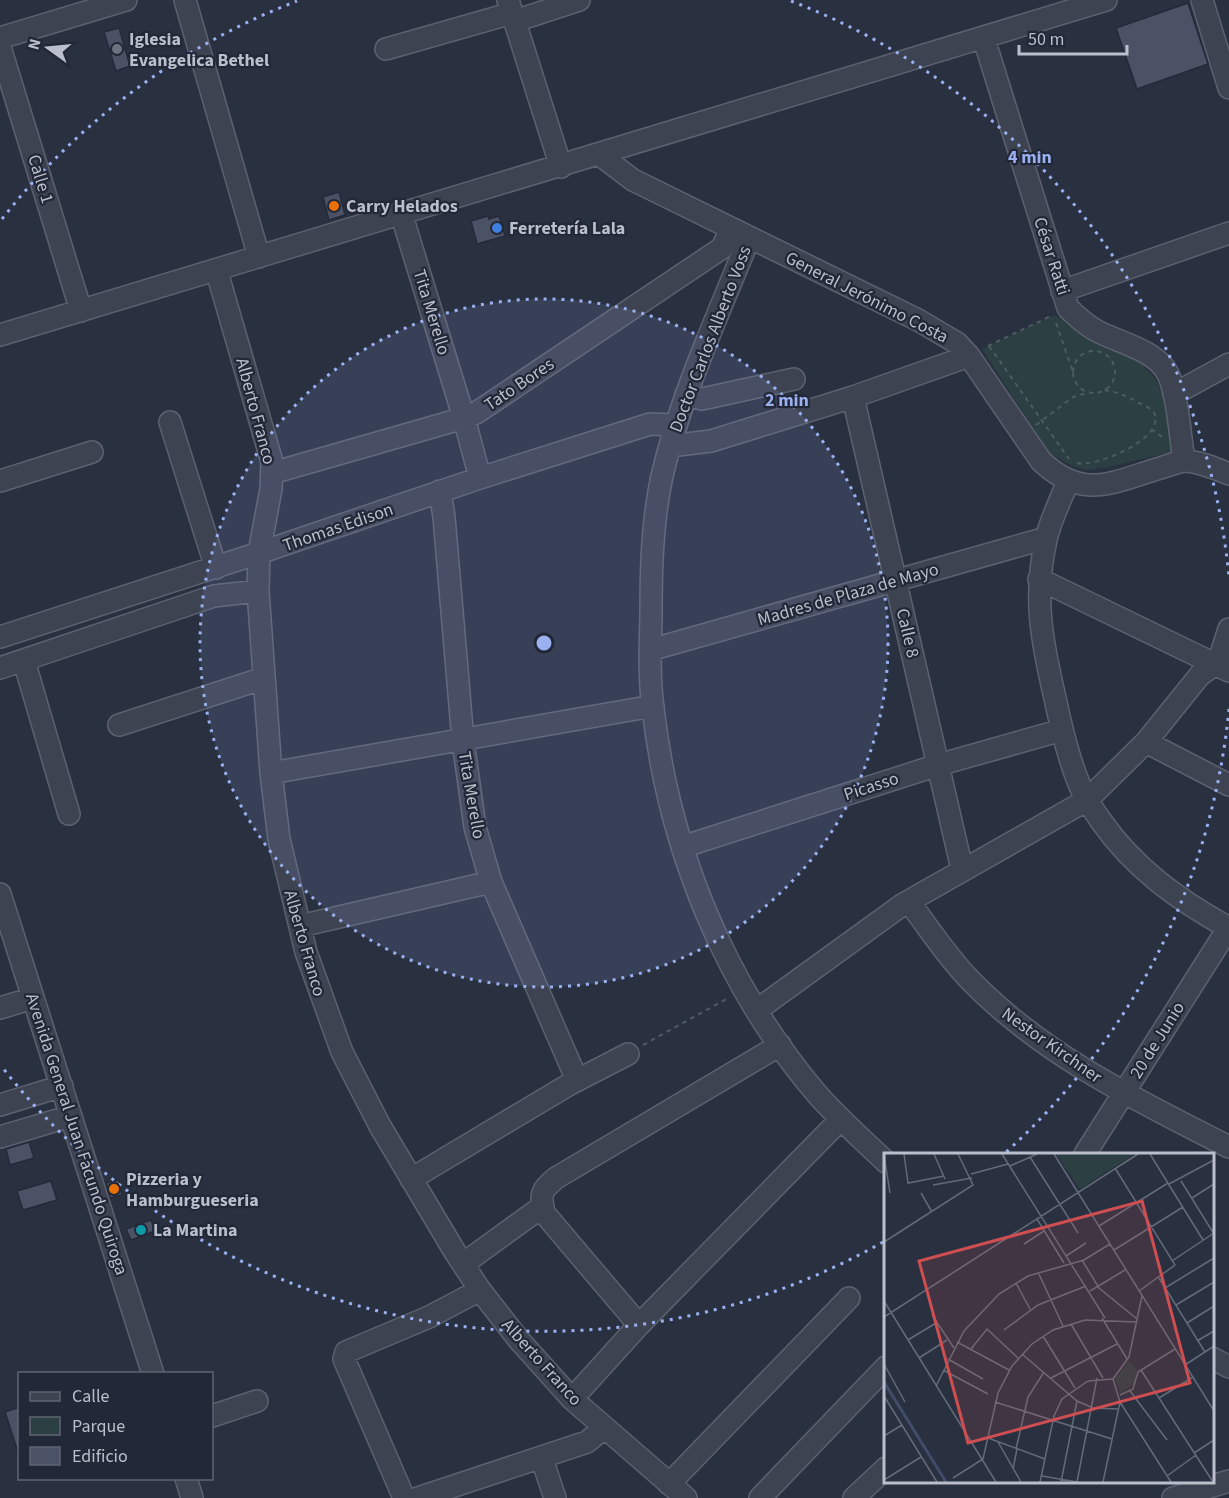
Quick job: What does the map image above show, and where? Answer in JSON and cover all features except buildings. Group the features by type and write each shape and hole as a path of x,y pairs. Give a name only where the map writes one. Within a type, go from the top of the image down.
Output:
{"street":[{"path":"0,38 126,0"},
{"path":"185,0 259,257"},
{"path":"386,49 511,12 579,0"},
{"path":"0,335 402,216 984,39 1103,0"},
{"path":"1202,0 1229,88"},
{"path":"511,12 561,167"},
{"name":"César Ratti","path":"984,39 1061,304 1090,326 1144,352 1167,372 1174,394 1184,461"},
{"name":"Calle 1","path":"0,47 81,311"},
{"name":"General Jerónimo Costa","path":"600,155 633,180 918,320 957,343 969,356 1041,461 1051,471 1068,480 1087,486 1101,486 1184,461"},
{"name":"Tita Merello","path":"402,216 480,478"},
{"path":"1061,304 1229,233"},
{"name":"Doctor Carlos Alberto Voss","path":"740,234 676,425 662,478 651,557 652,706 663,774 682,847 707,917 744,989 780,1045 817,1094 884,1161"},
{"name":"Tato Bores","path":"272,473 464,418 476,412 740,234"},
{"name":"Alberto Franco","path":"217,272 272,462 271,489 259,553 258,591 271,773 279,839 300,926 326,1012 342,1052 380,1126 480,1290 519,1340 572,1399 686,1498"},
{"path":"670,446 711,441 853,397 969,356"},
{"path":"1174,394 1229,364"},
{"path":"686,395 702,399 794,379"},
{"name":"Calle 8","path":"853,397 962,869"},
{"path":"170,422 216,568"},
{"name":"Thomas Edison","path":"0,637 650,424 676,425"},
{"path":"0,481 92,452"},
{"path":"1184,461 1228,473"},
{"path":"1068,480 1046,538 1039,579 1041,639 1062,730 1079,784 1108,831 1136,863 1154,880 1203,914 1229,927"},
{"name":"Tita Merello","path":"440,492 463,741 475,827 490,882 577,1080"},
{"name":"Madres de Plaza de Mayo","path":"650,650 1046,538"},
{"path":"1039,579 1222,668"},
{"path":"0,669 214,596 258,591"},
{"path":"1222,668 1221,654 1229,629"},
{"path":"24,661 69,814"},
{"path":"757,1010 909,902 962,869 1087,800 1146,742 1200,675 1222,668"},
{"path":"119,725 264,678"},
{"path":"271,773 652,706"},
{"name":"Picasso","path":"682,847 938,765 1062,730"},
{"path":"1146,742 1229,785"},
{"path":"300,926 490,882"},
{"name":"Avenida General Juan Facundo Quiroga","path":"0,894 152,1372"},
{"name":"Nestor Kirchner","path":"909,902 970,980 1009,1018 1083,1069 1123,1093 1229,1147"},
{"name":"20 de Junio","path":"1085,1153 1229,927"},
{"path":"0,1008 33,998"},
{"path":"639,1325 544,1212 541,1198 544,1188 556,1178 780,1045"},
{"path":"411,1179 577,1080 628,1054"},
{"path":"0,1105 62,1086"},
{"path":"0,1137 71,1116"},
{"path":"572,1399 639,1325 841,1119"},
{"path":"463,1264 543,1206"},
{"path":"404,1498 344,1359 346,1352 429,1317 480,1290"},
{"path":"669,1484 849,1298"},
{"path":"1214,1359 1229,1366"},
{"path":"760,1498 884,1368"},
{"path":"213,1416 257,1401"},
{"path":"418,1498 542,1459 587,1442 604,1428"},
{"path":"542,1459 555,1498"},
{"path":"854,1498 884,1469"},
{"path":"186,1480 192,1498"},
{"path":"1173,1498 1229,1481"}],"path":[{"path":"969,356 1061,304 1074,375 1080,386 1091,392"},
{"path":"989,346 1043,420 1068,459 1082,464 1103,460 1147,436 1155,422 1152,410 1124,395 1104,390 1072,397 1043,420 1022,435"},
{"path":"1074,375 1081,355 1088,352 1102,352 1108,355 1115,368 1113,381 1104,390"},
{"path":"628,1054 744,989"}],"green space":[{"path":"1054,315 1136,357 1156,380 1167,403 1171,452 1087,470 1072,466 1049,453 982,349"}],"place":[{"name":"Iglesia Evangelica Bethel","path":"117,49"},
{"name":"Carry Helados","path":"334,206"},
{"name":"Ferretería Lala","path":"497,228"},
{"name":"Pizzeria y Hamburgueseria","path":"114,1189"},
{"name":"La Martina","path":"141,1230"}]}
